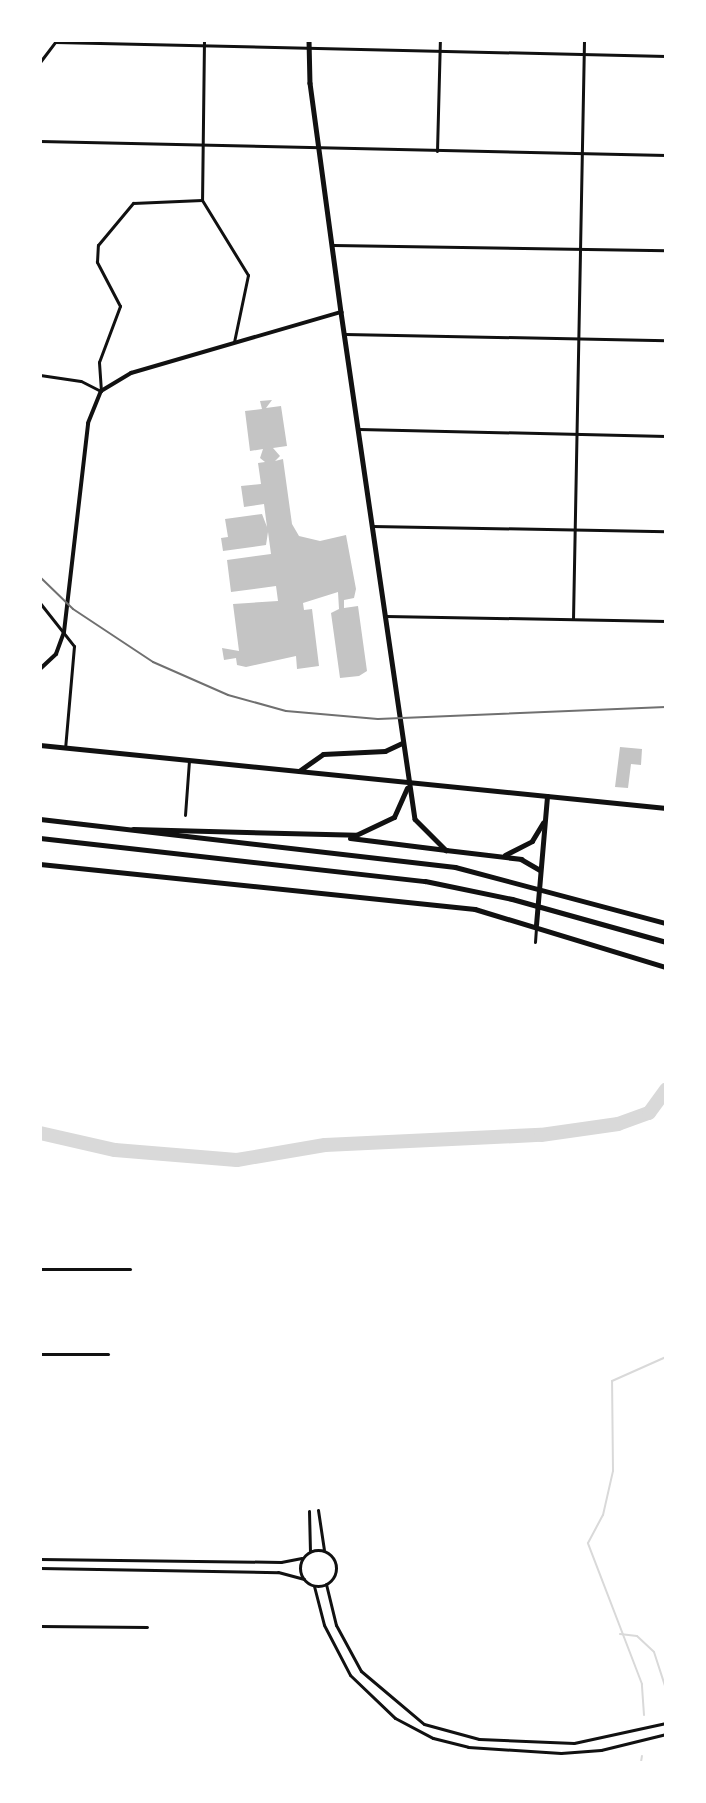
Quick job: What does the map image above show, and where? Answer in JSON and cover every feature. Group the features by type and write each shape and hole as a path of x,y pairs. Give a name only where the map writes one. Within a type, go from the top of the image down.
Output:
{"highway":[{"path":"342,837 388,823 407,788"},
{"path":"40,819 99,828 405,860 528,884 666,924"},
{"path":"99,828 342,837 446,850"},
{"path":"40,838 408,879 524,902 666,942"}],"main road":[{"path":"309,40 341,312 398,709 407,788 420,828 446,850 500,855 540,870"},
{"path":"299,771 323,754 385,751 402,743"},
{"path":"40,744 666,808"},
{"path":"536,926 547,796"},
{"path":"500,855 525,846 545,821"},
{"path":"40,864 475,909 666,967"}],"street":[{"path":"204,40 202,200 248,275 234,342"},
{"path":"438,151 440,40"},
{"path":"573,619 584,40"},
{"path":"40,62 55,41 666,56"},
{"path":"40,141 666,155"},
{"path":"101,391 99,362 120,306 97,262 98,245 133,203 202,200"},
{"path":"333,245 666,250"},
{"path":"40,669 56,654 64,632 88,423 101,391 114,379 341,312"},
{"path":"345,334 666,340"},
{"path":"40,375 81,381 101,391"},
{"path":"359,429 666,436"},
{"path":"372,526 666,531"},
{"path":"40,603 64,632 74,653 65,748"},
{"path":"384,616 666,621"},
{"path":"185,815 189,760"},
{"path":"535,942 536,926"},
{"path":"40,1269 130,1269"},
{"path":"40,1354 108,1354"},
{"path":"318,1510 324,1550 336,1564 326,1584 336,1625 361,1671 424,1724 479,1739 574,1743 666,1723"},
{"path":"309,1511 310,1552"},
{"path":"40,1559 280,1563 302,1558 310,1552 324,1550"},
{"path":"302,1558 304,1579"},
{"path":"40,1568 278,1572 304,1579 314,1586 324,1625 350,1675 395,1718 433,1738 468,1747 561,1753 601,1750 666,1734"},
{"path":"314,1586 326,1584"},
{"path":"40,1626 147,1627"}],"building":[{"path":"272,400 266,408 281,406 287,446 273,448 280,456 275,461 283,459 292,524 299,536 320,541 346,535 356,589 354,598 344,600 344,608 358,606 367,671 359,676 340,678 331,613 339,609 338,592 303,603 304,610 312,609 319,666 297,669 296,656 246,667 237,665 236,658 224,660 222,648 239,651 233,604 278,601 276,586 231,592 227,560 271,554 268,532 266,545 223,551 221,538 228,537 225,519 262,514 267,527 264,504 244,507 241,486 261,484 258,463 265,462 260,458 263,449 250,451 245,411 262,409 260,401"},
{"path":"620,747 642,749 641,765 631,764 628,788 615,787"}],"waterway":[{"path":"40,1133 115,1150 237,1160 325,1145 541,1135 618,1124 649,1113 666,1090"},
{"path":"644,1715 642,1684 588,1543 603,1515 613,1471 612,1381 666,1357"},
{"path":"620,1634 637,1636 654,1652 666,1689"},
{"path":"641,1762 642,1756"}],"railway":[{"path":"40,577 73,609 153,662 228,695 286,711 378,719 666,707"}]}
